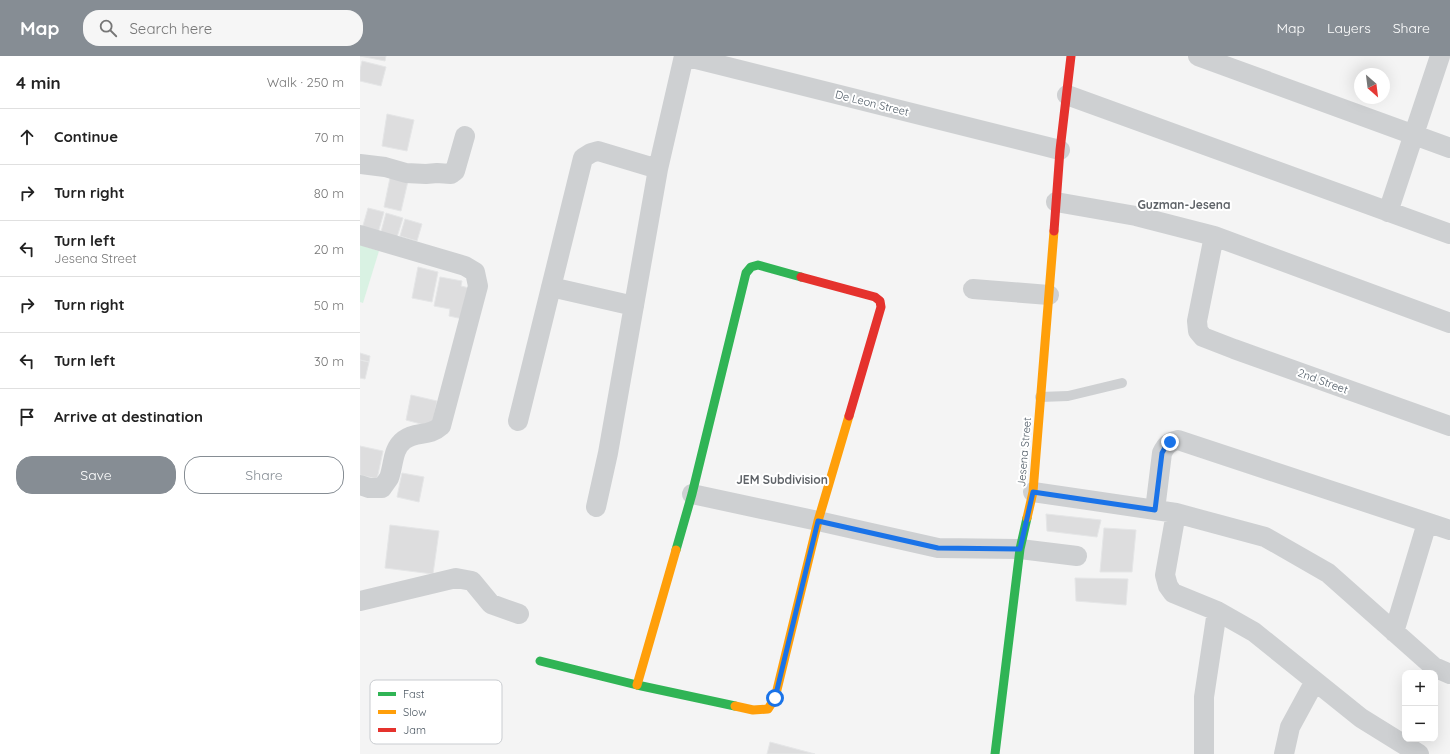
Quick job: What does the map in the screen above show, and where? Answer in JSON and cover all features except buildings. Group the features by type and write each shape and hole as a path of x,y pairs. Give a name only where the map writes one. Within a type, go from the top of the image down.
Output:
{"street":[{"name":"De Leon Street","path":"684,56 1060,150"},
{"path":"596,507 608,453 658,169 684,56"},
{"name":"Jesena Street","path":"995,754 1020,549 1033,492 1060,150 1071,56"},
{"path":"1198,56 1413,136 1450,148"},
{"path":"1388,212 1438,57"},
{"path":"1067,95 1450,234"},
{"path":"360,164 406,173 451,174 455,171 465,136"},
{"path":"518,421 583,158 586,154 595,151 658,169"},
{"path":"1056,202 1136,216 1214,236 1450,323"},
{"path":"360,235 465,266 475,272 478,286 441,426 436,431 428,434 414,435 404,440 397,447 389,478 382,488 369,488 360,485"},
{"name":"2nd Street","path":"1214,236 1197,321 1198,331 1203,337 1450,426"},
{"path":"540,661 637,685 753,710 768,708 775,698 818,521 881,308 880,301 875,297 758,265 751,266 746,273 692,494 637,685"},
{"path":"551,287 634,306"},
{"path":"973,289 1049,295"},
{"path":"1155,510 1162,453 1170,442 1178,440 1450,530"},
{"path":"1033,492 1176,513 1265,537 1328,573 1434,667 1450,674"},
{"path":"692,494 938,548 1020,549 1077,556"},
{"path":"1176,513 1165,575 1168,586 1173,592 1217,611 1254,632 1361,718 1419,754"},
{"path":"1394,632 1426,523"},
{"path":"360,601 456,578 472,580 492,604 520,614"},
{"path":"1204,754 1204,697 1217,611"},
{"path":"1284,754 1290,727 1315,681"}],"lane":[{"path":"1040,397 1068,396 1122,383"}],"green space":[{"path":"360,245 379,251 363,303 360,302"}],"traffic: fast":[{"path":"676,550 692,494 746,273 751,267 758,265 801,277"},
{"path":"995,754 1020,549 1027,518"},
{"path":"540,661 637,685 735,706"}],"traffic: slow":[{"path":"1027,518 1033,492 1054,231"},
{"path":"735,706 753,710 768,709 775,698 818,521 849,416"},
{"path":"637,685 676,550"}],"traffic: jam":[{"path":"1054,231 1060,150 1071,56"},
{"path":"801,277 875,297 880,301 881,307 849,416"}],"district":[{"name":"Guzman-Jesena","path":"1184,204"},
{"name":"JEM Subdivision","path":"782,479"}],"route":[{"path":"775,698 818,521 938,548 1020,549 1033,492 1155,510 1162,453 1170,442"}]}
